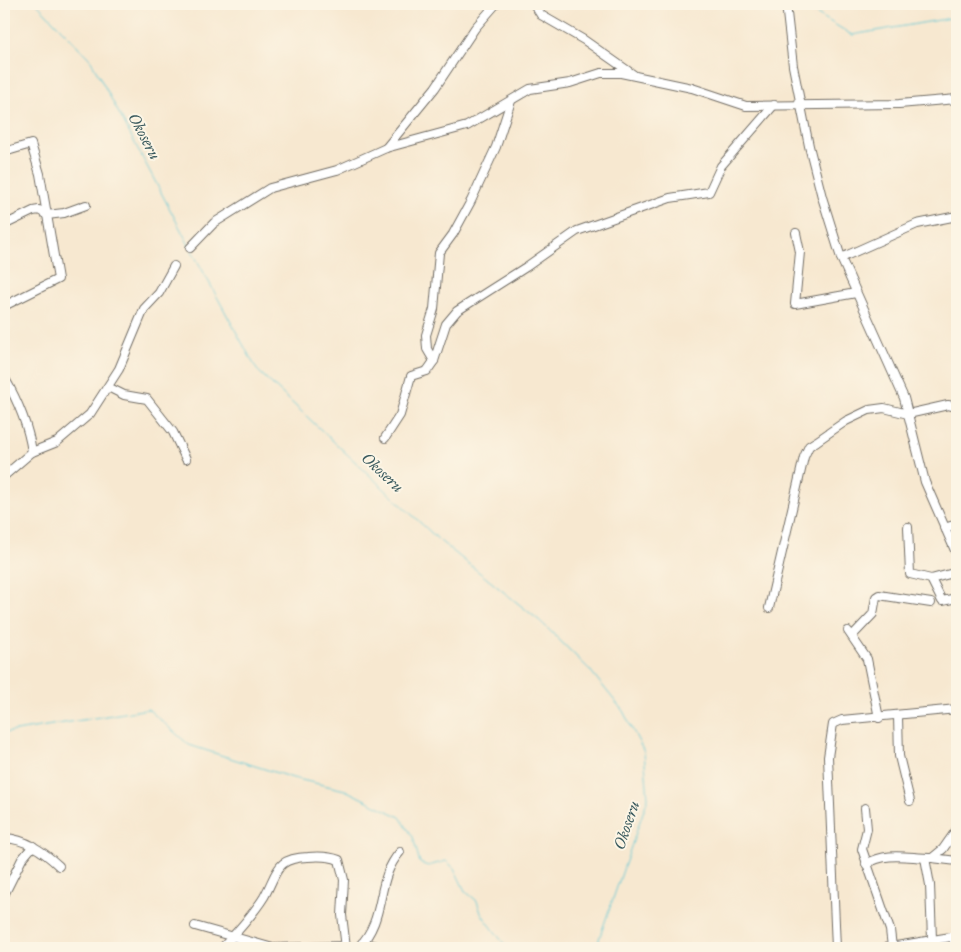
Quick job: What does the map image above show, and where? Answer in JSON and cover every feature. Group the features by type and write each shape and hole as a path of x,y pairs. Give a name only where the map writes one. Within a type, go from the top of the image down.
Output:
{"street":[{"path":"386,148 436,88 475,28 496,4"},
{"path":"534,4 541,15 580,37 637,77"},
{"path":"786,4 793,66 815,170 841,258 898,385 908,414 925,482 957,555"},
{"path":"190,248 214,223 270,188 337,170 386,148 467,126 530,89 570,83 601,73 611,72 692,88 746,106 774,104 899,104 957,99"},
{"path":"434,361 427,349 426,335 434,310 439,253 453,234 472,201 496,147 511,101"},
{"path":"385,438 400,415 411,376 427,371 434,361 446,324 457,311 577,231 670,198 709,192 721,166 774,104"},
{"path":"4,152 31,144 47,215 58,279 4,306"},
{"path":"4,225 32,211 39,210 47,215 64,213 86,205"},
{"path":"841,258 917,224 957,216"},
{"path":"796,233 800,252 795,304 856,293"},
{"path":"4,476 32,452 57,442 90,414 108,387 144,309 159,293 174,266"},
{"path":"4,377 17,399 27,425 32,452"},
{"path":"108,387 124,395 147,398 173,432 186,459"},
{"path":"769,608 804,457 809,446 846,421 869,410 884,408 908,414 948,405 957,407"},
{"path":"944,528 957,524"},
{"path":"908,527 910,574 931,579 957,572"},
{"path":"931,579 942,601 957,598"},
{"path":"879,718 867,659 850,634 873,614 878,595 931,602"},
{"path":"836,948 828,757 832,727 835,722 957,710"},
{"path":"898,716 899,756 910,801"},
{"path":"865,808 867,829 862,849 890,930 888,948 956,936 954,948"},
{"path":"929,858 943,849 957,829"},
{"path":"4,838 13,838 41,849 59,866"},
{"path":"4,895 22,859 33,846"},
{"path":"386,948 360,946 376,922 382,889 392,861 400,852"},
{"path":"866,864 876,858 896,855 957,861"},
{"path":"195,926 234,936 273,948 346,947 342,915 344,880 342,866 336,859 323,856 292,857 286,860 275,872 264,897 234,936 222,948"},
{"path":"929,858 932,939"}],"waterway":[{"name":"Okoseru","path":"37,4 90,59 189,245"},
{"path":"801,4 852,35 957,17"},
{"name":"Okoseru","path":"192,251 257,370 440,541 540,621 589,669 623,711 644,752 648,798 599,939 599,948"},
{"path":"4,733 148,709 189,745 293,778 345,790 400,817 413,837 420,863 428,866 446,861 454,868 465,891 477,901 481,913 507,948"}]}
